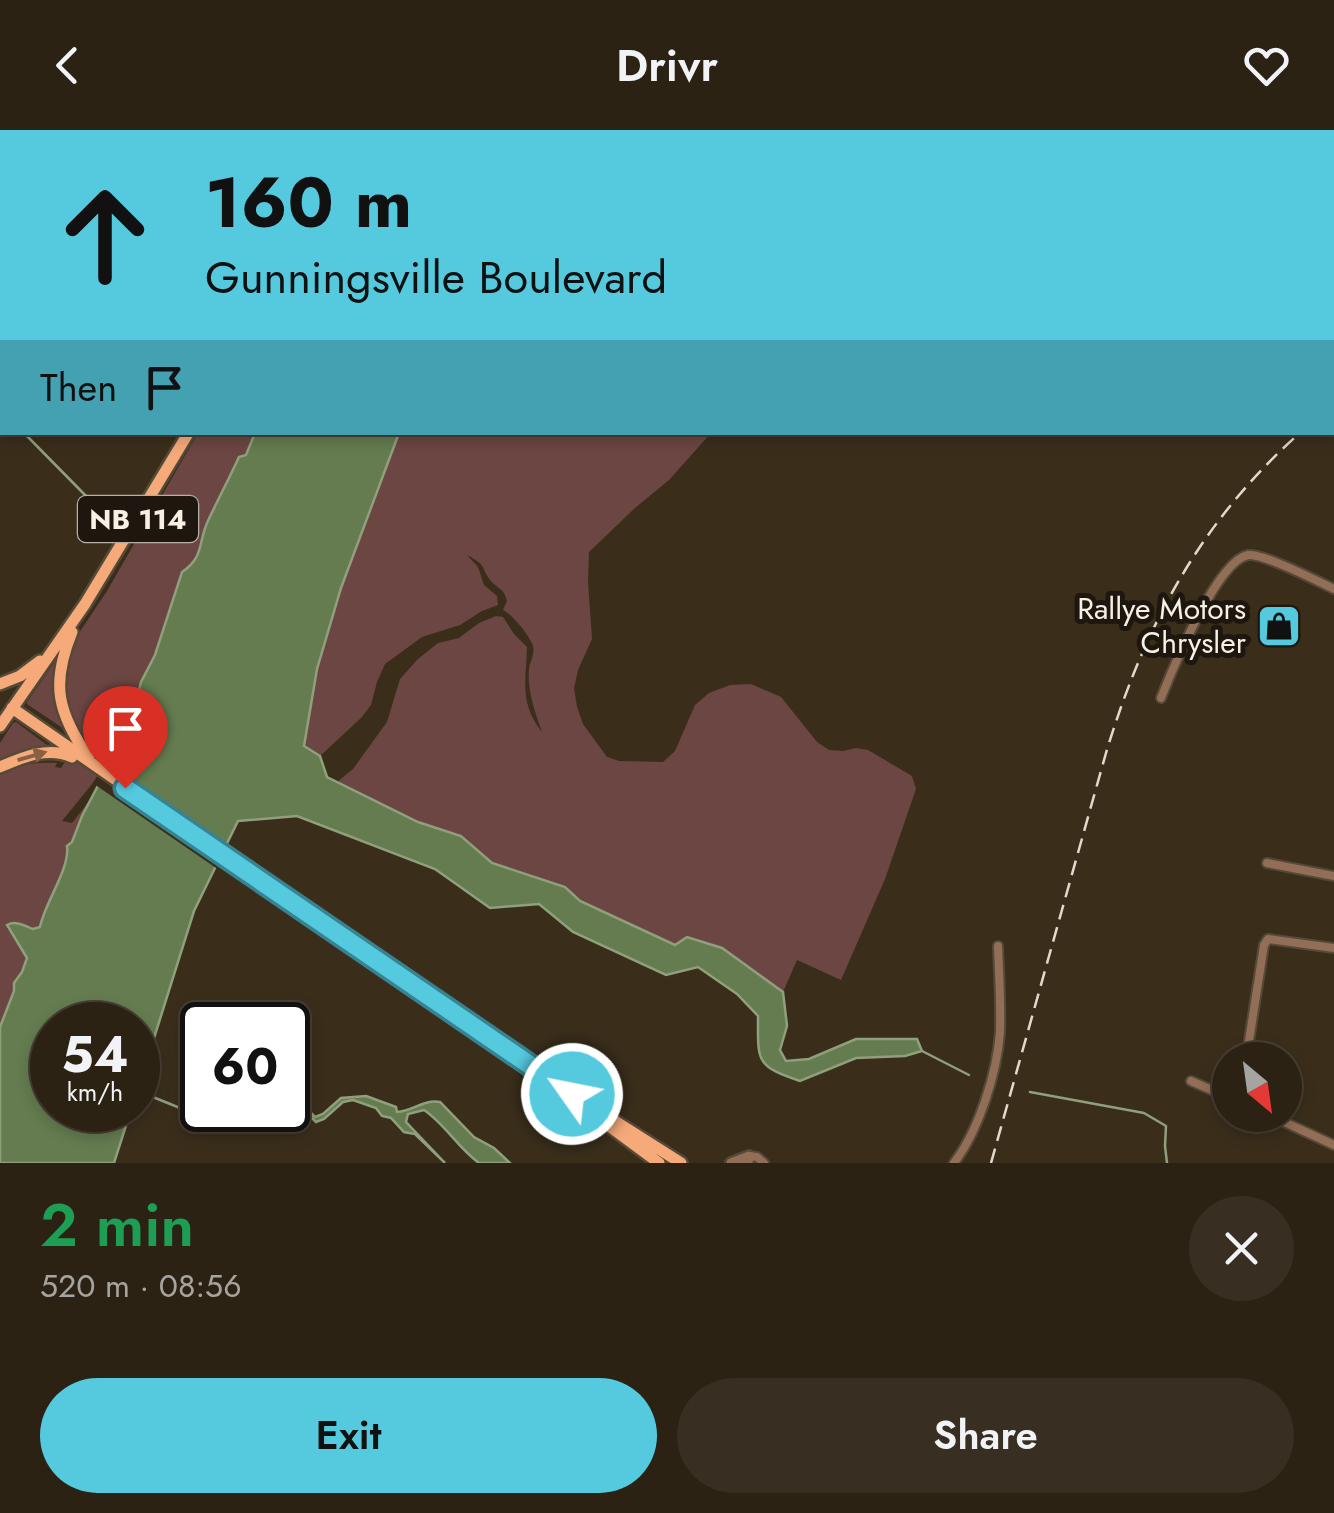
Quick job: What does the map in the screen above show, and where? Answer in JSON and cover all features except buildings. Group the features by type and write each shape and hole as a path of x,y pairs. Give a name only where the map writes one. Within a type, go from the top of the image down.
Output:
{"main road":[{"name":"NB 114","path":"0,726 80,613 187,435"},
{"path":"69,746 58,680 80,613"},
{"path":"0,684 26,672 51,652"},
{"path":"12,708 542,1076 659,1163"},
{"path":"0,767 69,746"},
{"path":"542,1076 681,1163"}],"street":[{"path":"1162,698 1198,618 1234,562 1250,555 1263,557 1334,589"},
{"path":"1266,863 1334,876"},
{"path":"1249,1042 1268,939 1334,948"},
{"path":"954,1163 974,1131 994,1066 1000,1031 998,946"},
{"path":"1191,1081 1212,1090"},
{"path":"1302,1131 1334,1146"},
{"path":"740,1161 757,1157 764,1163"}],"shaded area":[{"path":"197,435 254,435 207,525 197,556 182,573 155,655 141,682 131,723 92,784 62,821 72,823 90,800 40,928 7,928 23,949 27,962 14,983 0,1027 0,771 42,763 57,763 55,767 61,768 81,738 65,702 63,679 73,642"},
{"path":"254,435 398,435 341,588 317,669 304,746 320,756 327,777 418,822 461,836 492,863 565,887 580,901 675,945 687,937 722,948 783,992 787,1026 780,1050 786,1061 809,1059 856,1039 917,1039 922,1051 905,1056 856,1058 800,1081 767,1066 759,1052 758,1016 737,994 698,967 666,975 573,932 539,904 490,908 435,869 297,816 238,821 194,911 160,1019 160,1002 30,1002 30,1132 124,1132 114,1163 0,1163 0,1027 27,958 7,925 40,927 65,865 67,846 131,723 141,682 155,655 182,572 197,555 204,531 239,457 246,455"},
{"path":"398,435 709,435 669,480 589,552 592,639 574,688 577,707 583,724 607,757 663,762 675,751 695,705 709,693 730,685 751,684 781,697 817,742 829,750 868,750 912,776 916,789 885,879 841,980 797,960 783,992 722,948 687,937 676,946 580,901 565,887 492,863 461,836 418,822 337,782 353,769 387,722 400,679 418,659 438,643 459,638 496,616 503,617 527,647 527,701 542,732 529,685 533,646 525,631 503,610 507,601 503,591 467,555 478,567 484,585 497,596 498,605 460,625 422,637 385,664 371,705 320,756 304,746 317,668 341,588"},
{"path":"58,657 55,675 64,729 27,704"},
{"path":"16,722 47,745 0,761 0,743"},
{"path":"366,1096 396,1107 397,1112 440,1102 474,1137 510,1163 479,1163 424,1110 408,1114 406,1122 445,1163 415,1134 404,1132 376,1108 353,1100 343,1102 316,1122 310,1116 310,1112 315,1117 323,1114 341,1098"}],"pier":[{"path":"105,762 230,848 219,870 94,784"}],"waterway":[{"path":"25,435 86,496"},
{"path":"922,1051 969,1075"},
{"path":"1030,1092 1144,1113 1166,1126 1167,1163"},
{"path":"160,1100 180,1108"}],"railway":[{"path":"991,1163 1106,753 1138,662 1180,578 1205,539 1265,466 1298,435"}],"place":[{"name":"Rallye Motors Chrysler","path":"1279,626"}],"route":[{"path":"125,788 572,1094"}]}
